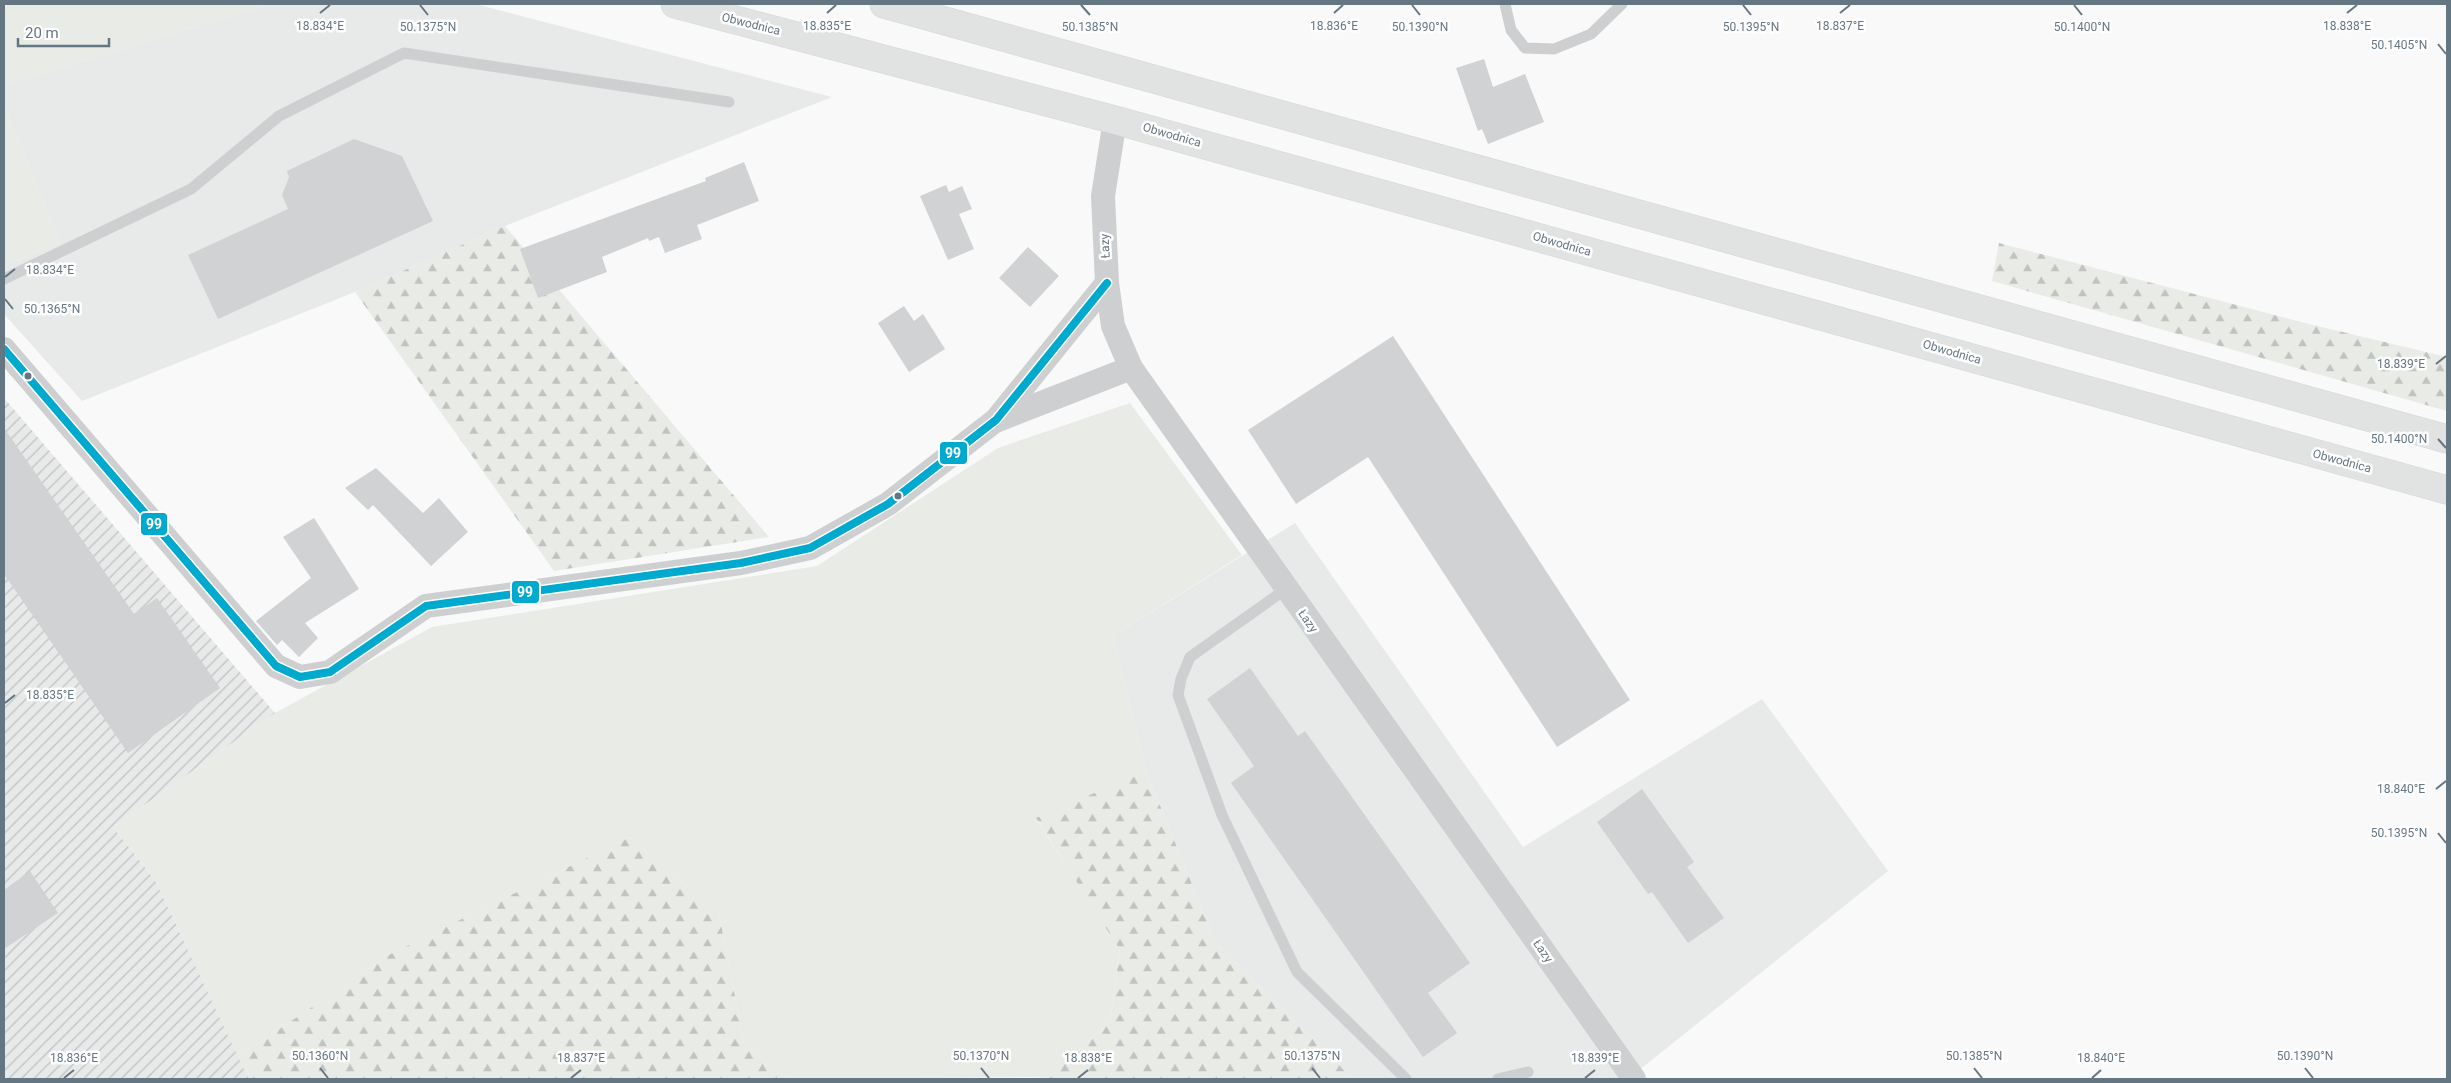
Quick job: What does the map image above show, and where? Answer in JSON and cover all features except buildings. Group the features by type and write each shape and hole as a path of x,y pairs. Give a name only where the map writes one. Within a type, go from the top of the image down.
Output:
{"main road":[{"name":"Obwodnica","path":"675,4 1115,120 2447,490"},
{"path":"884,4 2447,439"}],"street":[{"name":"Łazy","path":"1115,120 1103,196 1107,283 1113,326 1131,368 1634,1079"},
{"path":"4,349 276,666 300,677 330,672 426,606 742,564 810,548 888,504 996,420 1107,283"},
{"path":"996,420 1131,368"}],"lane":[{"path":"1506,4 1511,30 1524,48 1554,49 1591,34 1622,4"},
{"path":"4,279 191,189 279,116 404,54 729,102"},
{"path":"1286,589 1190,658 1181,679 1178,695 1222,815 1297,972 1406,1079"},
{"path":"1498,1079 1528,1072"}],"shaded area":[{"path":"270,4 475,4 832,97 505,226 355,292 82,401 4,314 4,266 60,243 4,105 4,85"},
{"path":"4,398 275,713 113,827 155,880 249,1079 4,1079"},
{"path":"1295,523 1523,847 1762,699 1888,871 1628,1079 1353,1079 1215,941 1146,771 1113,636"}],"green space":[{"path":"4,4 270,4 4,85"},
{"path":"4,105 60,243 4,266"},
{"path":"505,226 769,537 554,571 355,292"},
{"path":"1999,243 2301,322 2447,357 2447,411 1992,281"},
{"path":"1130,403 1242,555 1113,636 1146,771 1036,819 1120,949 1110,1021 1050,1077 787,1079 744,1043 719,914 630,837 392,953 238,1057 155,880 113,827 275,713 432,627 817,566 998,448"},
{"path":"1146,771 1215,941 1353,1079 1014,1079 1050,1077 1110,1021 1120,950 1036,818"},
{"path":"630,837 719,914 744,1043 787,1079 249,1079 238,1057 392,953"}],"transit line":[{"name":"99","path":"4,349 276,666 300,677 330,672 426,606 741,563 810,548 888,504 996,420 1107,283"}]}
